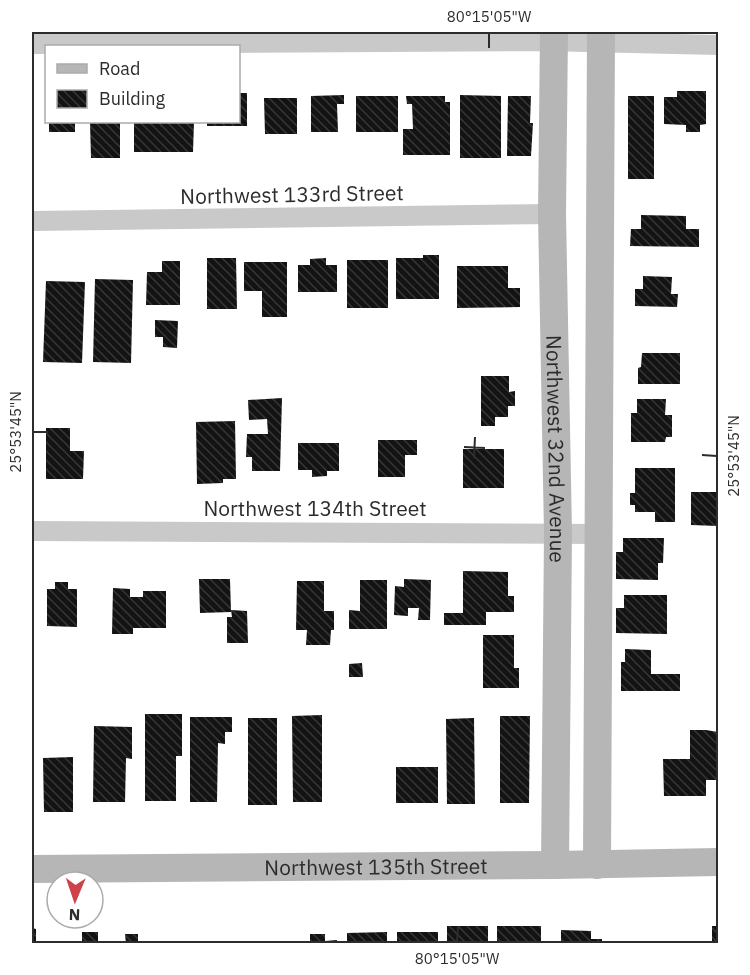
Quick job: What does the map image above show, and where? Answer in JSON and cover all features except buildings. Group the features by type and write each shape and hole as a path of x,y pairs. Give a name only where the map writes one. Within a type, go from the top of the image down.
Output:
{"main road":[{"name":"Northwest 32nd Avenue","path":"554,36 552,214 558,533 555,865"},
{"name":"Northwest 32nd Avenue","path":"597,865 601,37"},
{"name":"Northwest 135th Street","path":"32,869 718,862"}],"street":[{"path":"32,44 554,36 718,45"},
{"name":"Northwest 133rd Street","path":"32,221 552,214"},
{"name":"Northwest 134th Street","path":"32,531 599,534"}]}
